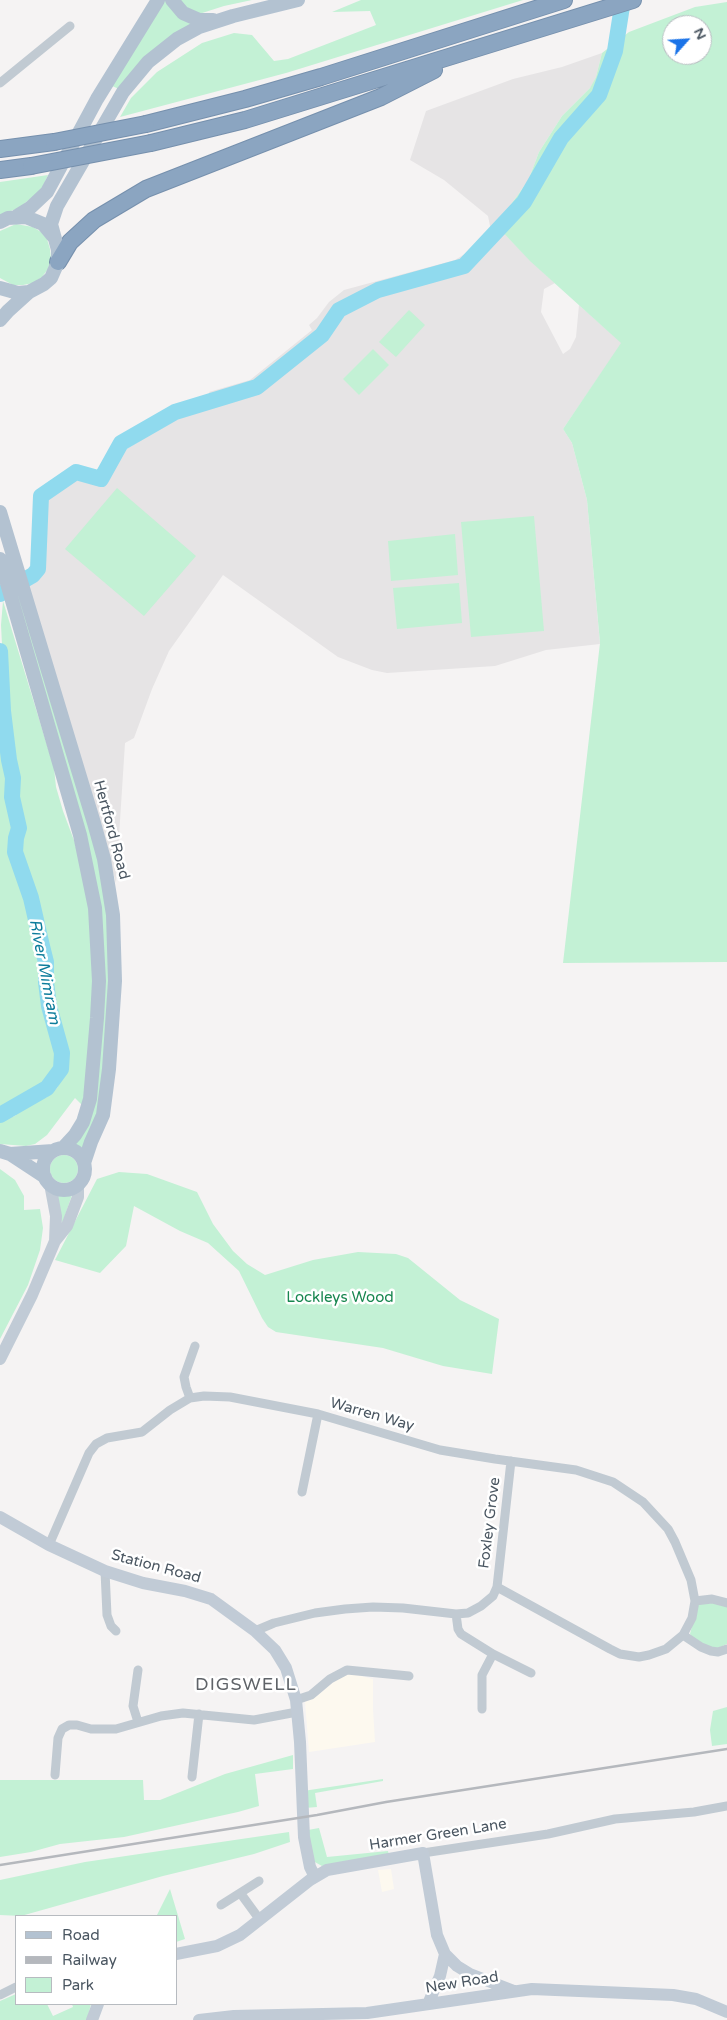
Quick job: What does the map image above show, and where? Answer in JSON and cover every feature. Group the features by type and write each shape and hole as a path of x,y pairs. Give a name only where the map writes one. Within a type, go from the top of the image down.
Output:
{"highway":[{"path":"0,149 54,142 146,124 245,99 564,0"},
{"path":"0,170 151,143 245,120 633,0"},
{"path":"58,262 70,242 94,220 141,191 382,97 476,49"}],"main road":[{"path":"0,222 17,216 30,208 47,192 97,99 158,0"},
{"path":"172,0 178,9 194,18 205,20 222,19"},
{"path":"0,320 29,292 44,284 55,270 58,262 58,250 51,224 57,206 112,110 148,62 167,46 189,32 222,19 298,0"},
{"path":"17,216 35,219 43,224 54,238"},
{"path":"0,288 18,293 29,292"},
{"name":"Hertford Road","path":"0,512 11,573 10,595 80,835 89,870 95,908 98,947 98,1018 90,1099 83,1122 75,1135 58,1149"},
{"name":"Hertford Road","path":"0,559 23,588 104,859 113,915 115,981 108,1078 103,1115 84,1163"},
{"path":"48,1181 43,1171 45,1160 58,1149"},
{"path":"58,1149 74,1150 82,1158 84,1174 78,1184 67,1189 55,1188 48,1181 5,1153 58,1149"}],"street":[{"path":"0,83 70,26"},
{"path":"48,1181 56,1216 55,1241"},
{"path":"0,1359 32,1295 55,1241 67,1226 78,1197 78,1184"},
{"path":"49,1545 89,1454 96,1444 107,1438 142,1432 170,1410 190,1398 184,1377 196,1346"},
{"name":"Warren Way","path":"190,1398 230,1397 318,1414 440,1450 576,1470 596,1475 613,1482 643,1502 668,1529 691,1580 694,1601 692,1618 683,1635 666,1649 639,1657 620,1654 497,1587"},
{"path":"302,1492 318,1414"},
{"name":"Foxley Grove","path":"497,1587 511,1461"},
{"name":"Station Road","path":"0,1517 49,1545 105,1571 143,1583 199,1594 211,1599 267,1642 281,1660 290,1679 296,1706 304,1837 310,1867 315,1877"},
{"path":"105,1571 107,1614 111,1626 116,1631"},
{"path":"255,1631 274,1623 315,1613 346,1609 373,1607 403,1608 456,1614 468,1613 481,1606 493,1596 497,1587"},
{"path":"694,1601 712,1599 727,1603"},
{"path":"456,1614 458,1629 461,1634 493,1654 531,1673"},
{"path":"683,1635 711,1651 718,1652 727,1649"},
{"path":"482,1709 482,1675 493,1654"},
{"path":"138,1670 134,1706 138,1722"},
{"path":"55,1775 58,1738 65,1727 72,1725 91,1729 116,1729 161,1716 183,1712 254,1720 296,1706 330,1679 347,1670 408,1676"},
{"path":"192,1777 199,1714"},
{"name":"Harmer Green Lane","path":"178,1954 217,1946 240,1935 315,1877 327,1870 548,1834 615,1818 694,1812 727,1806"},
{"path":"423,1853 437,1935 445,1954 457,1966 470,1974 515,1992"},
{"path":"221,1905 259,1881"},
{"path":"241,1894 260,1920"},
{"path":"428,2004 440,1976 445,1954"},
{"path":"0,1995 15,1988"},
{"name":"New Road","path":"199,2020 234,2016 368,2013 532,1989 673,1995 696,1999 727,2012"},
{"path":"92,2020 98,2005"}],"shaded area":[{"path":"602,53 596,77 591,87 562,116 539,152 528,181 496,225 555,283 544,289 541,312 563,354 570,349 576,337 579,305 622,343 563,429 572,443 587,500 600,644 546,650 495,666 387,673 372,670 338,657 223,575 169,651 152,689 134,738 125,743 116,883 27,582 40,563 44,495 56,485 74,479 83,479 83,481 104,486 120,453 211,397 209,392 250,380 312,330 309,325 329,302 344,290 455,260 468,252 491,231 488,216 444,180 410,160 426,111 513,79 562,67"},
{"path":"353,1674 373,1679 375,1742 309,1752 305,1702 317,1696 342,1675"},
{"path":"391,1869 394,1889 382,1892 378,1870"}],"green space":[{"path":"164,0 169,0 196,21 119,89 112,86"},
{"path":"178,0 252,0 199,14 192,13"},
{"path":"361,0 523,0 286,73 120,117 131,98 157,72 202,43 234,33 252,35 274,61 288,59 376,25 370,11 332,12"},
{"path":"727,2 727,962 563,963 600,643 587,500 572,443 563,429 621,343 530,261 496,225 528,181 539,152 562,116 590,88 596,77 602,53 629,32 662,20 662,65 712,65 712,15 674,15 695,7"},
{"path":"48,175 41,190 19,208 0,215 0,182"},
{"path":"16,224 33,227 41,232 47,239 50,249 51,259 48,269 42,277 33,283 23,285 13,285 0,278 0,231"},
{"path":"409,310 425,325 396,357 379,342"},
{"path":"373,349 389,365 359,395 343,379"},
{"path":"117,488 196,556 144,616 65,549"},
{"path":"534,516 544,631 471,637 461,522"},
{"path":"455,534 458,575 391,581 388,541"},
{"path":"459,583 462,623 397,629 393,588"},
{"path":"17,586 99,860 108,914 110,980 101,1103 83,1149 73,1142 79,1138 103,945 13,588"},
{"path":"3,601 54,768 56,787 75,843 91,915 93,1003 83,1106 75,1098 47,1135 35,1144 26,1146 0,1144 0,1119 15,1116 22,1105 47,1097 57,1088 64,1074 65,1048 59,1037 45,983 51,1032 60,1042 60,1066 48,1082 28,1095 0,1109 0,717 14,830 9,852 25,893 29,918 33,925 36,941 41,945 45,968 48,966 44,948 46,940 37,915 36,897 27,882 17,853 17,841 21,830 17,809 20,793 16,792 16,786 19,783 16,780 17,773 10,762 14,747 7,729 7,696 4,684 1,625"},
{"path":"64,1155 74,1159 78,1169 74,1179 64,1183 54,1179 50,1169 54,1159"},
{"path":"0,1169 15,1180 24,1196 24,1210 40,1209 43,1228 40,1250 28,1285 0,1339"},
{"name":"Lockleys Wood","path":"119,1172 147,1174 197,1192 213,1224 233,1251 247,1264 265,1275 313,1260 358,1252 396,1254 408,1258 460,1300 499,1319 492,1374 443,1366 383,1348 276,1332 268,1327 262,1318 239,1271 208,1243 180,1231 134,1206 126,1246 100,1273 55,1260 97,1179"},
{"path":"57,1195 72,1195 62,1224"},
{"path":"712,1603 727,1606 727,1644 718,1648 710,1648 690,1634 697,1606 699,1604"},
{"path":"727,1707 727,1744 712,1746 710,1730 713,1711"},
{"path":"293,1755 293,1769 255,1774 259,1806 124,1837 60,1844 31,1852 0,1857 0,1780 143,1780 144,1800 160,1800 225,1774"},
{"path":"383,1779 383,1781 315,1793 317,1807 305,1808 303,1791"},
{"path":"319,1828 327,1857 388,1851 389,1855 322,1866 313,1861 308,1830"},
{"path":"289,1832 290,1842 254,1854 163,1876 25,1915 0,1915 0,1880 85,1862"},
{"path":"170,1889 178,1915 157,1915"},
{"path":"178,1916 185,1939 178,1941"},
{"path":"15,1994 15,2005 48,2005 53,2016 73,2007 72,2005 91,2005 87,2020 0,2020 0,2001"}],"waterway":[{"name":"River Mimram","path":"0,594 33,575 38,569 41,496 76,472 101,479 121,443 175,412 257,387 322,335 339,310 378,290 464,266 524,202 561,138 599,95 615,51 623,0"},
{"name":"River Mimram","path":"0,651 3,711 13,778 12,797 19,828 15,852 31,898 46,962 49,1006 62,1053 61,1069 47,1088 0,1115"}],"railway":[{"path":"0,1865 727,1749"}],"district":[{"name":"DIGSWELL","path":"246,1685"}]}
